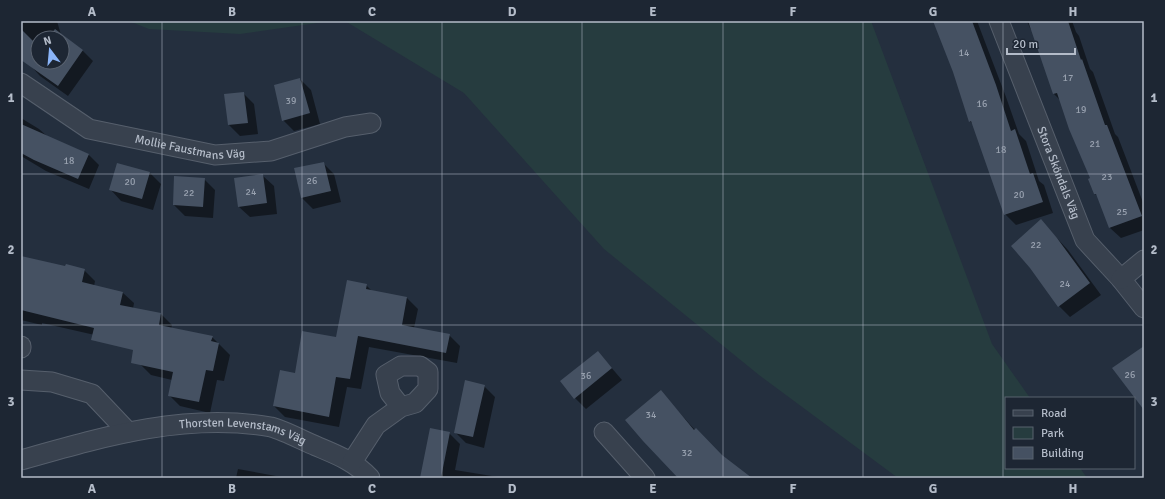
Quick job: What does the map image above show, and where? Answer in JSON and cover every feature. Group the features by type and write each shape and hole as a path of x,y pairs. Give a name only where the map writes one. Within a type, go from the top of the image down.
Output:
{"street":[{"name":"Stora Sköndals Väg","path":"1000,21 1085,240 1121,279 1144,308"},
{"name":"Mollie Faustmans Väg","path":"21,83 89,129 215,155 271,151 345,127 371,122"},
{"path":"1121,279 1144,260"},
{"path":"21,380 52,382 92,394 128,432"},
{"path":"352,462 376,425 401,407"},
{"name":"Thorsten Levenstams Väg","path":"21,460 77,444 160,426 187,423 223,423 272,428 352,462 370,478"},
{"path":"604,432 645,478"}],"green space":[{"path":"129,21 331,21 240,34 149,29"},
{"path":"345,21 871,21 992,344 1029,397 1005,397 1005,469 1081,469 1087,478 898,478 759,375 604,249 464,93"}],"building":[{"path":"933,21 972,21 996,85 1011,131 1015,129 1030,174 1033,173 1043,202 1004,215 971,121 969,122 953,72"},
{"path":"1028,21 1068,21 1105,125 1107,125 1142,216 1109,228 1096,194 1094,194 1088,179 1090,178 1069,129 1057,93 1053,94"},
{"path":"21,29 30,38 30,66 21,60"},
{"path":"70,40 83,50 70,69"},
{"path":"35,70 69,70 58,86"},
{"path":"300,78 310,113 282,121 274,85"},
{"path":"244,92 248,123 228,125 224,94"},
{"path":"21,124 89,154 78,179 21,153"},
{"path":"324,162 331,191 301,198 294,168"},
{"path":"117,163 150,172 142,199 109,190"},
{"path":"263,174 267,203 238,207 234,178"},
{"path":"174,176 205,178 203,207 173,205"},
{"path":"1041,219 1090,283 1058,307 1030,268 1011,246"},
{"path":"21,256 85,269 82,282 123,292 120,305 161,313 159,325 213,336 211,341 219,343 213,371 206,370 199,402 168,396 173,372 131,363 133,350 91,340 94,328 21,310"},
{"path":"347,280 367,284 366,289 407,297 402,325 450,334 446,353 358,336 350,379 336,377 329,417 273,406 280,370 295,373 302,331 336,337"},
{"path":"1144,346 1144,410 1135,397 1112,368"},
{"path":"598,351 612,368 574,399 560,381"},
{"path":"465,380 485,385 473,437 454,433"},
{"path":"661,390 694,430 696,428 722,455 752,478 678,478 625,420"},
{"path":"430,428 450,432 441,478 420,478"}]}
